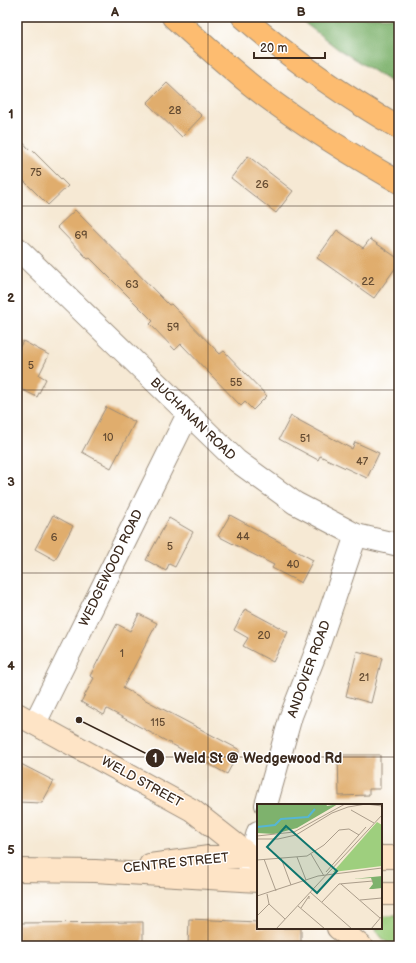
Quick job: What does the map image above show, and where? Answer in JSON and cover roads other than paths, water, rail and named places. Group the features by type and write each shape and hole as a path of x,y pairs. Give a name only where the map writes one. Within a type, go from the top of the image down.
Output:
{"highway":[{"path":"173,17 232,70 265,96 332,142 399,182"},
{"path":"243,17 315,74 348,97 399,128"}],"street":[{"name":"BUCHANAN ROAD","path":"20,259 237,461 295,503 356,535 399,545"},
{"name":"WEDGEWOOD ROAD","path":"26,718 188,414"},
{"name":"ANDOVER ROAD","path":"266,804 291,716 319,644 356,535"},
{"name":"WELD STREET","path":"26,718 192,810 255,867"},
{"path":"255,867 257,844"},
{"name":"CENTRE STREET","path":"17,870 95,871 209,857 255,867"},
{"path":"382,857 399,857"},
{"path":"382,894 399,894"},
{"path":"339,929 361,946"}],"place":[{"name":"Weld St @ Wedgewood Rd","path":"79,720"}]}
